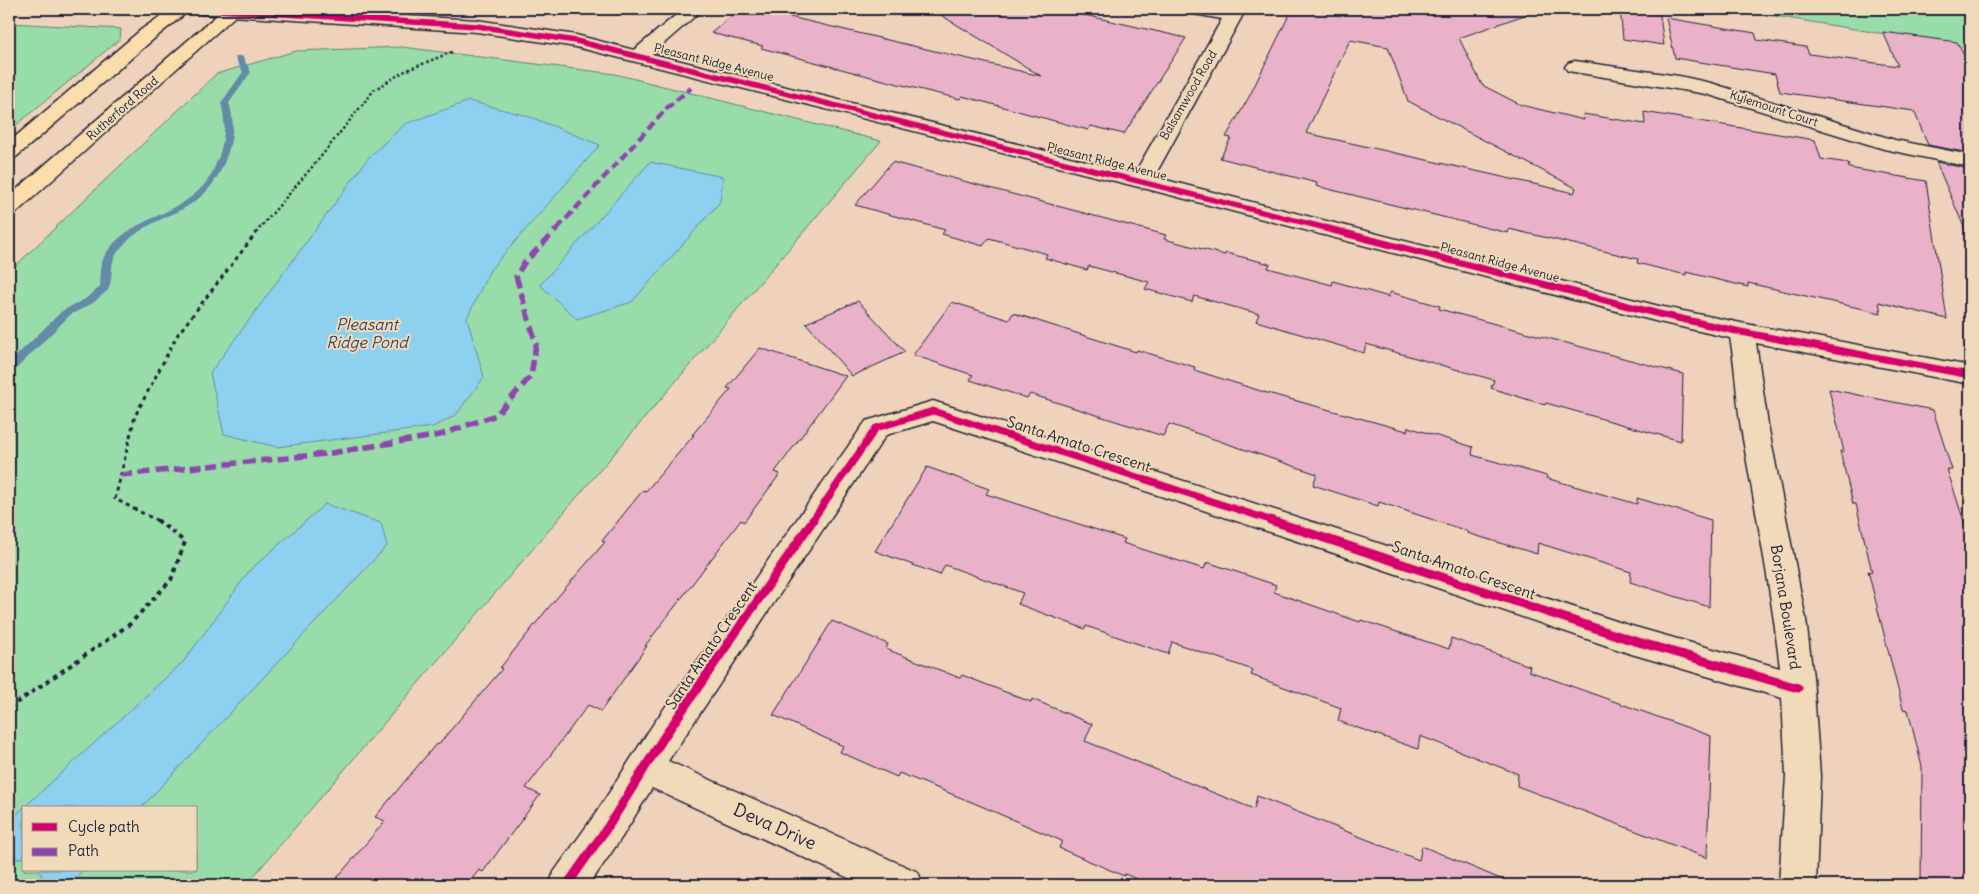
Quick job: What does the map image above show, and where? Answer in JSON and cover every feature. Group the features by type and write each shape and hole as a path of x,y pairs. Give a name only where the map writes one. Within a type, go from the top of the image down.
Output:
{"main road":[{"path":"9,153 149,33 182,9"},
{"name":"Rutherford Road","path":"9,207 233,9"}],"street":[{"name":"Pleasant Ridge Avenue","path":"202,9 233,9 477,26 550,36 639,55 1141,181 1595,298 1741,332 1970,375"},
{"path":"639,55 694,9"},
{"path":"1194,9 1235,12"},
{"name":"Balsamwood Road","path":"1141,181 1235,12"},
{"name":"Kylemount Court","path":"1575,67 1679,82 1711,89 1891,145 1970,161"},
{"name":"Borjana Boulevard","path":"1741,332 1747,359 1754,425 1790,620 1798,688 1803,776 1798,885"},
{"name":"Santa Amato Crescent","path":"567,885 609,825 664,737 876,428 933,411 1378,555 1628,639 1798,688"},
{"name":"Deva Drive","path":"645,768 905,885"}],"path":[{"path":"9,708 130,624 171,580 185,542 153,517 114,499 136,416 178,334 270,215 319,159 374,90 403,72 454,51 477,26"}],"green space":[{"path":"1732,9 1965,9 1970,18 1970,48"},
{"path":"9,23 121,29 120,39 9,131"},
{"path":"402,47 615,74 881,141 246,885 9,885 9,272 216,74 296,51"}],"water":[{"name":"Pleasant Ridge Pond","path":"469,101 528,116 600,145 490,270 467,318 484,377 456,415 433,427 277,447 224,434 210,373 369,157 405,124"},
{"path":"650,162 723,177 720,202 632,302 577,319 540,285"},
{"path":"325,504 381,523 387,546 143,806 25,806 184,661 250,570"},
{"path":"22,809 22,858 9,861 9,821"},
{"path":"40,872 81,872 75,878 45,885"}],"building":[{"path":"740,9 756,9 1041,76 931,9 1058,9 1186,38 1124,134 1091,126 1088,130 962,96 960,99 902,85 711,33"},
{"path":"1292,9 1530,9 1530,13 1459,38 1482,85 1521,105 1584,120 1583,114 1645,124 1644,112 1815,140 1821,159 1848,163 1849,168 1926,181 1947,319 1879,302 1881,313 1748,283 1748,287 1686,272 1686,275 1637,263 1638,259 1509,229 1508,233 1316,186 1317,183 1220,158 1231,138 1226,137 1249,97","holes":["1350,40 1388,47 1408,101 1576,188 1574,193 1306,133"]},
{"path":"1620,9 1659,9 1664,45 1623,39"},
{"path":"1666,18 1755,33 1757,40 1806,47 1809,54 1898,66 1883,32 1957,42 1970,67 1970,153 1928,145 1914,111 1780,92 1775,74 1675,58"},
{"path":"892,162 1166,235 1164,239 1225,255 1226,253 1270,264 1268,268 1332,285 1333,281 1389,297 1390,292 1440,306 1439,309 1683,374 1681,441 1546,403 1545,405 1491,388 1494,380 1366,344 1364,353 1256,321 1259,314 1194,296 1192,302 1145,289 1149,282 1089,266 1087,270 1045,258 1047,254 989,238 983,246 942,234 945,230 855,205"},
{"path":"1936,162 1970,169 1970,241"},
{"path":"858,301 905,352 852,376 806,323"},
{"path":"952,302 1009,320 1013,313 1136,352 1137,350 1195,367 1194,370 1264,392 1407,431 1408,427 1473,447 1472,455 1547,476 1546,478 1637,504 1637,498 1711,520 1709,607 1630,582 1631,572 1538,543 1537,554 1467,533 1467,531 1379,502 1378,506 1313,485 1317,474 1169,424 1163,436 1030,394 1027,398 970,380 973,375 913,355"},
{"path":"760,348 846,376 775,472 780,474 744,522 741,520 645,646 647,646 601,711 588,705 526,788 540,795 483,872 479,870 467,885 331,885 385,821 375,817 502,669 500,668 549,607 605,542 602,541 643,490 646,491 731,389 727,388"},
{"path":"1829,389 1933,410 1952,470 1947,469 1970,540 1970,885 1921,885 1922,767 1908,710 1903,709 1868,571 1872,572 1856,504 1853,504 1840,451 1844,452"},
{"path":"927,467 989,489 986,494 1125,539 1123,543 1204,569 1207,562 1276,585 1274,592 1360,622 1361,620 1449,649 1451,638 1530,666 1529,671 1711,736 1707,858 1517,786 1518,774 1420,736 1418,749 1338,721 1341,708 1251,675 1253,670 1172,642 1168,654 1086,626 1085,629 1018,604 1023,593 945,565 940,575 875,551"},
{"path":"832,621 888,644 886,649 960,678 962,675 1031,702 1032,699 1092,724 1085,741 1254,809 1257,796 1419,860 1422,846 1515,885 1150,885 1125,874 1124,876 1059,848 1062,841 899,773 897,777 840,752 843,746 773,715"}],"waterway":[{"path":"9,369 66,313 89,301 105,288 108,260 118,245 141,228 192,201 213,180 227,142 229,123 225,103 247,72 239,58"}],"marked path":[{"path":"121,475 325,454 440,435 496,415 531,376 536,344 516,276 524,263 577,208 668,107 691,88"}],"cycle path":[{"path":"202,9 477,26 576,41 1155,184 1659,314 1741,332 1970,375"},
{"path":"567,885 609,825 664,737 876,428 933,411 1378,555 1628,639 1798,688"}]}
